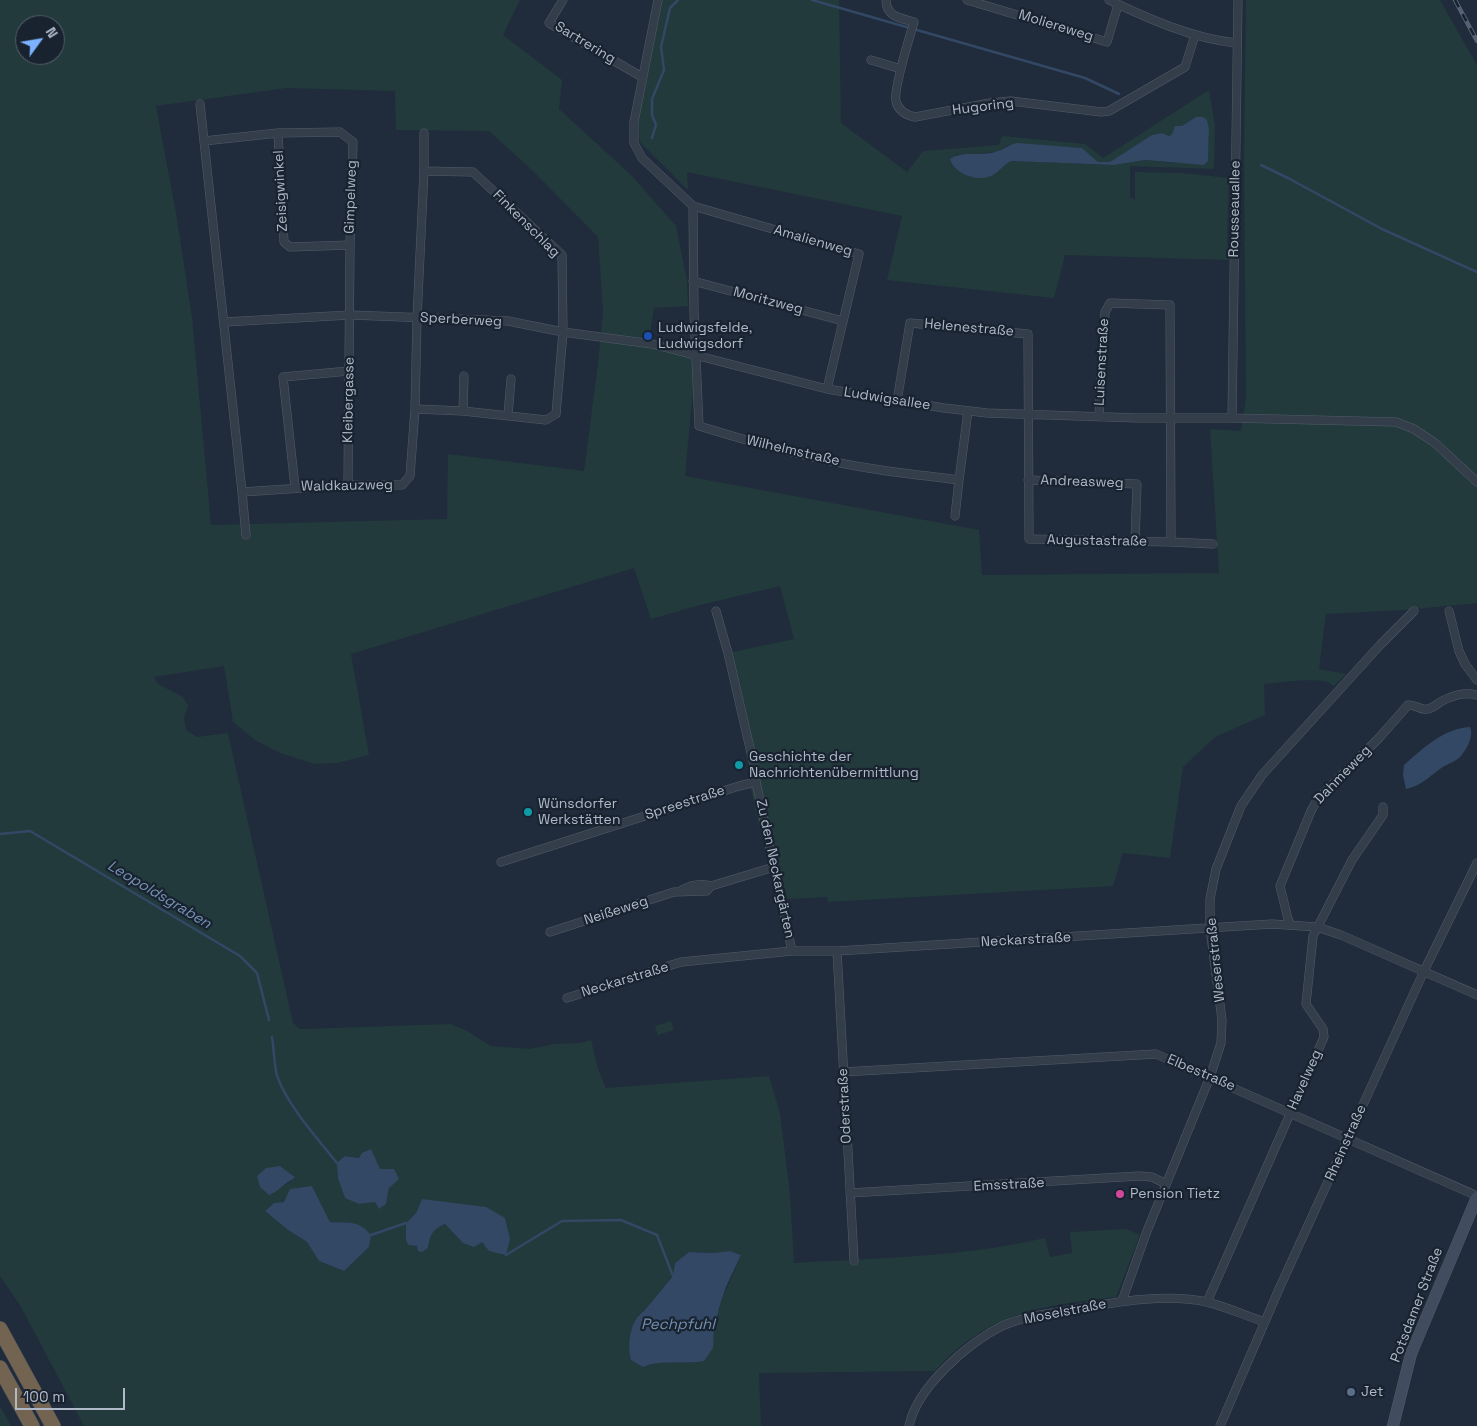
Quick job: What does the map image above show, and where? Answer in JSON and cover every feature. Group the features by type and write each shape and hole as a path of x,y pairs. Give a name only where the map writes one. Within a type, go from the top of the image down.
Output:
{"highway":[{"path":"0,1328 53,1426"},
{"path":"0,1368 32,1426"}],"main road":[{"name":"Potsdamer Straße","path":"1393,1426 1412,1354 1477,1196"}],"street":[{"name":"Sartrering","path":"563,0 550,23 642,77"},
{"path":"658,0 634,122 634,143 642,158 693,206 696,355"},
{"name":"Hugoring","path":"886,0 886,7 889,12 914,22 895,95 899,109 909,116 915,117 990,103 1012,101 1101,112 1115,108 1185,67 1195,35"},
{"name":"Moliereweg","path":"967,0 1107,42 1118,4"},
{"path":"1108,0 1144,17 1195,35 1222,42 1236,43"},
{"name":"Rousseauallee","path":"1232,418 1238,0"},
{"path":"871,60 902,69"},
{"path":"200,104 246,535"},
{"name":"Gimpelweg","path":"204,141 278,133 340,132 353,142 350,315"},
{"name":"Zeisigwinkel","path":"278,133 284,242 290,247 350,245"},
{"path":"417,318 424,133"},
{"name":"Finkenschlag","path":"424,171 473,172 562,255 563,332 556,414 546,420 508,415"},
{"name":"Amalienweg","path":"693,206 859,254 827,389"},
{"name":"Moritzweg","path":"694,281 843,321"},
{"name":"Luisenstraße","path":"1099,417 1104,312 1110,303 1170,305 1170,419"},
{"name":"Sperberweg","path":"224,322 350,315 508,322 563,332 652,344 696,355"},
{"name":"Kleibergasse","path":"348,485 350,315"},
{"name":"Waldkauzweg","path":"242,492 348,485 402,485 410,476 415,409 417,318"},
{"name":"Helenestraße","path":"897,401 910,323 1018,333 1028,334 1028,414"},
{"name":"Ludwigsallee","path":"696,355 827,389 987,413 1170,419 1232,418 1396,422 1414,429 1435,443 1477,482"},
{"name":"Wilhelmstraße","path":"696,355 699,426 761,446 812,457 868,468 959,480"},
{"path":"295,488 283,377 349,371"},
{"path":"463,410 464,376"},
{"path":"415,409 463,410 508,415 511,379"},
{"path":"955,516 968,411"},
{"name":"Augustastraße","path":"1028,414 1029,539 1213,544"},
{"path":"1170,419 1171,542"},
{"name":"Andreasweg","path":"1028,480 1137,484 1135,542"},
{"name":"Zu den Neckargärten","path":"716,611 728,653 755,770 792,951"},
{"name":"Weserstraße","path":"1122,1301 1166,1184 1210,1077 1221,1042 1223,1032 1210,928 1210,899 1216,869 1241,806 1268,768 1374,651 1414,611"},
{"path":"1449,611 1459,651 1465,664 1477,680"},
{"name":"Dahmeweg","path":"1291,925 1280,886 1317,800 1379,738 1408,705 1413,704 1423,710 1431,709 1442,701 1459,694 1468,693 1477,696"},
{"name":"Spreestraße","path":"501,862 756,782"},
{"name":"Havelweg","path":"1207,1302 1324,1037 1323,1029 1306,1004 1313,936 1352,860 1383,815 1383,806"},
{"name":"Rheinstraße","path":"1220,1426 1264,1322 1424,971 1477,863"},
{"name":"Neißeweg","path":"550,932 674,892 682,890 690,892 707,891 711,886 774,867"},
{"name":"Neckarstraße","path":"567,998 681,962 792,951 837,951 1272,924 1317,927 1341,935 1477,995"},
{"name":"Oderstraße","path":"837,951 854,1260"},
{"name":"Elbestraße","path":"843,1072 1156,1054 1477,1196"},
{"name":"Emsstraße","path":"850,1193 1139,1176 1152,1177 1166,1184"},
{"name":"Moselstraße","path":"910,1426 911,1419 922,1397 939,1373 980,1339 1028,1316 1122,1301 1170,1299 1207,1302 1264,1322"}],"green space":[{"path":"0,0 520,0 503,35 562,80 559,109 632,176 676,226 687,280 688,306 654,308 648,346 696,355 685,476 979,530 982,575 1219,573 1210,429 1241,431 1246,398 1244,161 1246,0 1440,0 1477,65 1477,603 1405,610 1326,614 1319,669 1346,674 1334,686 1321,681 1311,680 1264,684 1265,715 1215,737 1183,767 1170,858 1123,853 1113,886 828,902 827,897 787,899 771,825 759,827 751,789 749,738 728,653 794,639 780,586 651,619 634,568 351,654 369,755 337,763 315,764 280,753 255,740 233,722 224,666 154,677 158,684 183,697 188,706 184,718 186,730 197,737 228,733 293,1023 300,1029 451,1024 467,1031 491,1046 530,1049 591,1040 598,1069 606,1088 769,1076 780,1113 790,1194 794,1263 952,1253 1045,1238 1050,1257 1072,1253 1070,1232 1126,1229 1140,1235 1116,1297 1064,1304 1018,1315 976,1335 955,1351 935,1371 759,1373 761,1426 84,1426 20,1305 0,1276","holes":["286,88 395,91 396,130 489,131 533,171 598,237 603,311 584,471 448,454 447,519 211,525 192,317 177,219 156,106","345,1156 359,1158 380,1169 389,1188 386,1204 380,1208 375,1201 359,1204","280,1166 295,1177 284,1185","312,1186 330,1222 349,1223 369,1247 344,1271 319,1261 307,1242 288,1230 265,1211 274,1203 284,1202","422,1199 451,1204 450,1229 445,1224 434,1230 428,1248 408,1245 406,1223 416,1213","730,1251 741,1255 720,1306 714,1338 692,1363 661,1363 643,1367 638,1315 644,1311 673,1276 675,1263 689,1252 713,1253"]},
{"path":"658,0 839,0 841,123 907,172 923,151 999,145 1002,136 1085,144 1103,158 1209,90 1215,126 1214,169 1130,166 1130,197 1135,200 1135,172 1182,173 1229,178 1227,242 1229,260 1065,255 1054,298 887,280 902,216 687,172 688,190 640,142 638,117","holes":["1193,119 1209,129 1208,161 1173,163 1145,160 1114,165 1012,161 995,174 972,177 956,155 997,152 1008,145 1082,148 1098,162 1110,163 1152,136 1162,133 1169,136"]},
{"path":"671,1021 674,1030 658,1035 655,1026"},
{"path":"0,1406 11,1426 0,1426"}],"water":[{"path":"1196,117 1203,117 1207,120 1209,129 1208,161 1204,165 1145,160 1114,165 1012,161 993,175 981,178 962,173 956,169 950,159 967,154 992,153 1017,143 1082,148 1098,162 1110,162 1152,135 1162,133 1169,136 1172,134 1175,126 1182,126"},
{"path":"1470,727 1469,742 1466,750 1459,758 1442,767 1420,784 1406,789 1403,775 1404,765 1442,735"},
{"path":"371,1149 380,1169 394,1169 399,1179 389,1188 386,1204 379,1209 375,1202 359,1204 345,1198 338,1178 337,1163 345,1156 359,1158 362,1153"},
{"path":"280,1166 295,1177 269,1195 260,1187 257,1176 266,1168"},
{"path":"312,1186 330,1222 358,1225 367,1230 371,1235 369,1247 344,1271 319,1261 307,1242 288,1230 265,1211 274,1203 284,1202 290,1189"},
{"path":"422,1199 486,1207 505,1218 510,1239 506,1255 489,1251 482,1242 474,1247 463,1243 445,1224 434,1231 428,1248 422,1252 418,1251 417,1246 408,1245 406,1240 406,1223 416,1213"},
{"name":"Pechpfuhl","path":"730,1251 741,1255 726,1287 719,1308 714,1331 713,1348 704,1361 658,1363 643,1367 631,1360 629,1347 633,1326 639,1315 673,1276 675,1263 689,1252 713,1253"}],"waterway":[{"path":"652,138 656,125 652,115 652,99 664,70 661,47 670,8 678,0"},
{"path":"812,0 1085,78 1119,94"},
{"path":"1261,165 1382,229 1477,272"},
{"name":"Leopoldsgraben","path":"0,834 30,831 240,956 257,973 269,1020"},
{"name":"Leopoldsgraben","path":"272,1037 277,1076 288,1099 337,1163"},
{"path":"506,1255 562,1221 621,1220 657,1235 673,1276"},
{"path":"371,1235 406,1223"}],"railway":[{"path":"1455,0 1477,41"}],"place":[{"name":"Ludwigsfelde, Ludwigsdorf","path":"648,336"},
{"name":"Geschichte der Nachrichtenübermittlung","path":"739,765"},
{"name":"Wünsdorfer Werkstätten","path":"528,812"},
{"name":"Pension Tietz","path":"1120,1194"},
{"name":"Jet","path":"1351,1392"}]}
